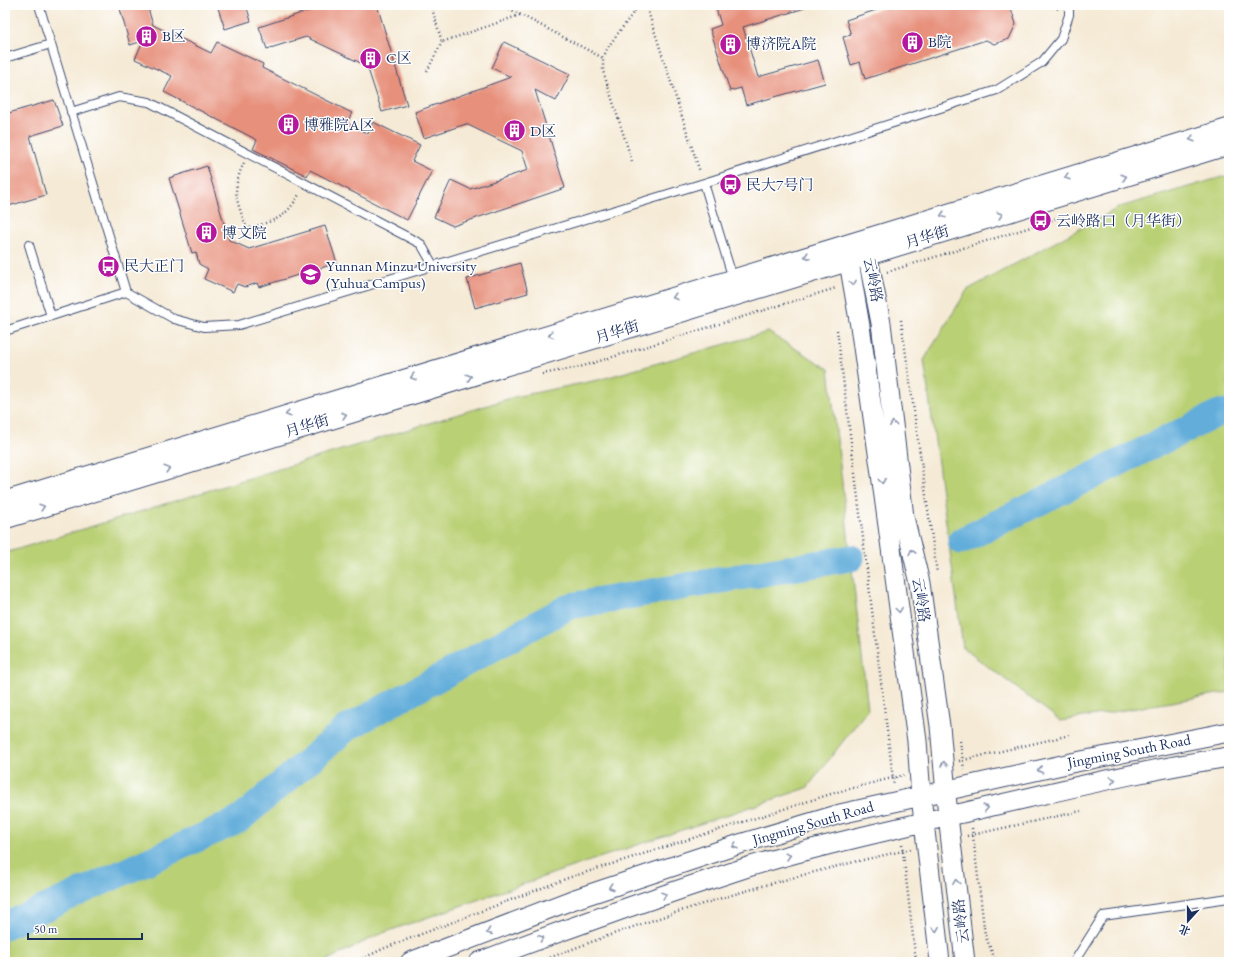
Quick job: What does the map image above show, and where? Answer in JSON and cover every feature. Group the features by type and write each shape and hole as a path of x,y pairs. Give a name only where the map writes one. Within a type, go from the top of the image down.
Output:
{"street":[{"name":"月华街","path":"5,519 866,247 1229,128"},
{"name":"月华街","path":"866,247 1229,145"},
{"name":"云岭路","path":"866,247 881,323 904,517 920,583 937,704 948,816 966,962"},
{"name":"月华街","path":"5,501 733,279 847,253"},
{"name":"云岭路","path":"847,253 881,474 917,741 921,796 940,962"},
{"name":"Jingming South Road","path":"410,962 572,900 743,843 840,814 1071,762 1229,732"},
{"name":"Jingming South Road","path":"479,962 575,925 750,867 900,826 1077,787 1229,757"}],"lane":[{"path":"39,5 126,292 174,319 204,327 239,325 704,183 997,90 1042,62 1060,39 1069,15 1069,5"},
{"path":"5,58 51,44"},
{"path":"72,112 119,97 149,102 421,244 433,265"},
{"path":"704,183 733,279"},
{"path":"29,245 51,316"},
{"path":"5,330 126,292"},
{"path":"1074,962 1103,916 1229,898"}],"path":[{"path":"431,5 442,42"},
{"path":"502,5 603,58"},
{"path":"632,161 603,71 603,58 608,47 639,5"},
{"path":"646,5 704,183"},
{"path":"427,71 442,42 520,15"},
{"path":"249,154 236,179 235,189 236,198 247,228 281,217 288,213 305,183"},
{"path":"837,330 897,801"},
{"path":"951,840 1081,811"},
{"path":"900,826 916,962"},
{"path":"539,962 579,946 757,887 927,846"}],"green space":[{"path":"1229,175 1229,692 1061,721 963,648 924,360 967,290 1120,207"},
{"path":"768,332 829,369 868,709 807,788 566,869 380,934 323,962 5,962 5,553 514,397 598,380"}],"building":[{"name":"博雅院A区","path":"119,5 147,5 153,25 211,53 217,42 263,64 262,68 352,113 347,123 368,134 373,122 420,145 412,161 432,171 407,220 310,170 307,176 253,149 257,140 164,92 172,76 135,59 143,41 130,45"},
{"name":"B区","path":"217,5 246,5 251,21 225,29"},
{"name":"C区","path":"326,5 377,5 407,105 382,112 367,66 306,37 267,49 259,27"},
{"name":"博济院A院","path":"715,5 805,5 805,8 743,27 758,77 818,60 825,83 746,105 741,88 730,91 710,29 721,25"},
{"name":"B院","path":"891,5 1005,5 1011,8 1016,24 1009,39 994,44 986,40 865,79 860,62 851,65 843,37 851,35 846,20"},
{"name":"D区","path":"504,42 570,74 556,101 535,90 565,188 453,226 434,217 451,180 470,189 528,170 522,151 466,124 424,138 415,112 511,77 492,68"},
{"path":"54,100 63,126 30,136 46,195 5,207 5,114"},
{"name":"博文院","path":"207,166 229,240 249,249 325,226 337,263 259,287 257,283 245,287 237,284 233,292 204,279 208,269 199,264 196,252 192,253 169,178"},
{"path":"520,263 528,293 475,308 467,279"}],"waterway":[{"path":"961,541 1219,413 1229,412"},
{"path":"5,926 239,820 347,728 570,606 851,558"}],"place":[{"name":"B区","path":"146,36"},
{"name":"B院","path":"913,42"},
{"name":"博济院A院","path":"731,44"},
{"name":"C区","path":"371,58"},
{"name":"博雅院A区","path":"289,125"},
{"name":"D区","path":"514,131"},
{"name":"民大7号门","path":"730,185"},
{"name":"云岭路口（月华街）","path":"1041,221"},
{"name":"博文院","path":"206,233"},
{"name":"民大正门","path":"109,266"},
{"name":"Yunnan Minzu University (Yuhua Campus)","path":"311,275"}]}
